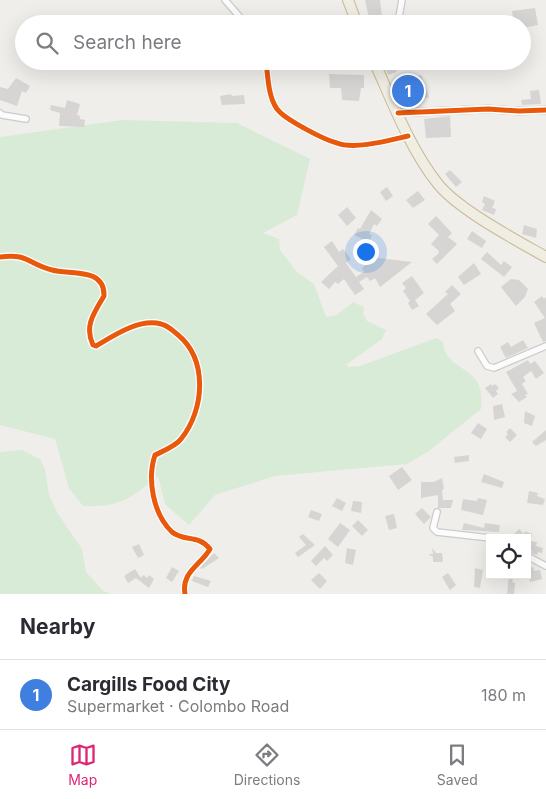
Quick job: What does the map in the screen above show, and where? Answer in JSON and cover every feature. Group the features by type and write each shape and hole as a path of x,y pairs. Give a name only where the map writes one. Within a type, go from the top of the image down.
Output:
{"highway":[{"path":"348,0 354,15"},
{"path":"378,70 408,136 438,184 494,227 546,257"}],"street":[{"path":"225,0 238,15"},
{"path":"399,15 402,0"},
{"path":"267,70 270,93 276,108 282,115 337,144 346,145 387,141 408,136"},
{"path":"398,113 488,109 519,112 546,110"},
{"path":"0,113 26,119"},
{"path":"0,258 15,255 30,259 51,270 90,274 99,281 104,296 89,325 88,335 93,345 96,346 118,333 147,323 160,324 186,341 193,353 198,365 198,405 180,440 156,455 152,467 154,501 173,533 204,541 210,549 205,558 189,572 184,587 185,594"},
{"path":"478,351 487,366 494,368 546,346"},
{"path":"437,512 433,528 437,532 486,538"},
{"path":"531,558 546,566"}],"green space":[{"path":"122,120 237,123 310,159 297,215 263,233 279,239 280,250 297,272 314,284 326,317 337,315 353,302 364,307 363,313 367,321 386,330 382,339 347,364 348,367 360,366 436,338 443,342 451,360 478,383 481,394 481,409 429,451 407,464 275,476 215,495 189,525 165,504 158,476 140,491 124,500 107,505 83,506 69,488 55,439 0,425 0,137"},
{"path":"22,450 40,459 45,469 49,495 58,514 82,549 86,572 103,591 111,594 0,594 0,452"}],"building":[{"path":"365,0 380,0 382,15 368,15"},
{"path":"535,8 538,25 531,26 531,15 513,15 512,11"},
{"path":"386,70 396,70 397,72 388,75"},
{"path":"329,74 364,75 364,88 361,88 359,101 342,100 341,88 330,88"},
{"path":"421,75 429,97 404,105 396,85"},
{"path":"16,78 30,86 26,93 22,91 17,106 0,100 0,87 8,89"},
{"path":"539,90 541,104 522,105 521,100 531,99 530,91"},
{"path":"231,94 232,96 244,95 245,104 222,105 220,96"},
{"path":"67,100 80,104 77,115 80,116 80,119 85,120 84,127 59,126 60,113 50,110 51,105 65,108"},
{"path":"450,116 451,137 426,138 424,119"},
{"path":"450,170 462,182 456,187 445,174"},
{"path":"387,187 393,196 386,201 380,192"},
{"path":"418,191 425,200 413,208 406,200"},
{"path":"484,196 495,201 492,208 496,209 494,215 482,210 485,204 482,202"},
{"path":"347,207 356,218 347,226 338,215"},
{"path":"371,210 382,219 377,226 374,224 369,234 372,235 369,242 354,235 358,228 360,229"},
{"path":"436,216 452,233 448,237 457,244 437,264 432,259 439,253 431,244 439,235 428,224"},
{"path":"524,225 537,229 536,238 522,234"},
{"path":"472,231 486,241 482,248 467,239"},
{"path":"332,241 339,252 343,249 351,259 346,263 356,277 364,272 362,268 367,264 365,261 370,257 412,262 380,287 375,278 370,281 367,277 359,282 364,289 355,295 344,279 338,284 335,282 329,289 321,282 338,266 324,247"},
{"path":"487,252 501,265 504,261 512,267 504,277 481,259"},
{"path":"474,263 481,274 464,285 458,277"},
{"path":"412,276 424,293 415,300 419,306 412,310 408,303 410,301 403,291 406,288 402,283"},
{"path":"511,279 519,280 528,289 525,297 516,306 501,287"},
{"path":"452,285 461,294 450,304 455,311 437,325 426,314 448,294 445,292"},
{"path":"542,296 544,299 546,297 546,341 543,342 534,323 545,318 534,302"},
{"path":"523,340 528,348 506,358 500,347 508,342 511,347"},
{"path":"528,360 530,364 535,361 544,373 536,379 531,371 523,377 526,381 522,384 528,394 525,395 527,397 519,402 511,394 517,391 506,372"},
{"path":"491,384 492,386 495,384 499,388 496,391 498,394 493,398 485,388"},
{"path":"502,404 505,417 494,420 493,406"},
{"path":"525,411 535,416 532,426 524,423"},
{"path":"478,423 487,429 481,439 471,433"},
{"path":"510,428 517,435 510,442 505,437 508,434 506,432"},
{"path":"546,430 546,440 536,446 532,442"},
{"path":"469,455 469,461 455,463 454,457"},
{"path":"402,467 412,480 398,490 389,476"},
{"path":"484,474 504,482 502,488 481,482"},
{"path":"442,478 443,500 453,500 451,508 438,508 438,495 421,498 421,482 434,482"},
{"path":"529,491 538,493 537,496 545,499 543,505 527,503"},
{"path":"337,498 346,503 342,511 332,506"},
{"path":"478,498 487,500 483,515 461,510 463,499 477,501"},
{"path":"353,501 362,502 361,513 351,511"},
{"path":"422,508 431,517 424,524 415,514"},
{"path":"311,510 322,514 319,521 308,517"},
{"path":"394,514 397,528 389,530 385,516"},
{"path":"358,520 368,530 362,536 352,526"},
{"path":"340,523 350,530 338,547 328,539"},
{"path":"464,523 484,528 485,523 500,525 499,532 462,530"},
{"path":"519,529 524,534 514,534"},
{"path":"303,534 315,545 298,557 295,553 306,545 299,537"},
{"path":"531,541 537,542 536,546 543,548 542,553 538,552 537,555 531,553"},
{"path":"139,544 144,555 138,558 132,547"},
{"path":"325,546 333,555 327,561 324,558 316,566 311,561"},
{"path":"347,548 356,550 353,565 345,563"},
{"path":"432,548 436,553 442,553 443,562 433,562 433,557 428,554 433,554"},
{"path":"214,553 219,558 202,569 200,568"},
{"path":"172,567 179,571 172,582 166,578"},
{"path":"531,567 533,567 534,571 540,570 542,579 530,582"},
{"path":"475,568 483,570 480,588 474,587"},
{"path":"135,569 141,578 143,575 147,578 149,575 154,579 149,588 136,578 128,583 124,576"},
{"path":"319,573 327,581 320,589 311,580"},
{"path":"448,573 456,585 450,590 442,577"},
{"path":"194,576 211,581 208,587 192,581"},
{"path":"509,579 513,579 512,582 515,583 514,594 507,594"}],"cycle path":[{"path":"267,70 270,92 277,109 289,119 315,134 344,145 372,144 408,136"},
{"path":"398,113 488,109 546,110"},
{"path":"0,257 17,256 44,268 85,274 99,280 103,287 104,296 91,320 90,338 93,345 96,346 118,333 135,326 153,323 167,327 187,344 194,357 200,385 195,413 189,427 179,442 155,455 152,475 153,496 165,525 177,535 201,541 210,549 189,574 186,580 185,594"}],"place":[{"name":"Cargills Food City","path":"408,91"}]}
